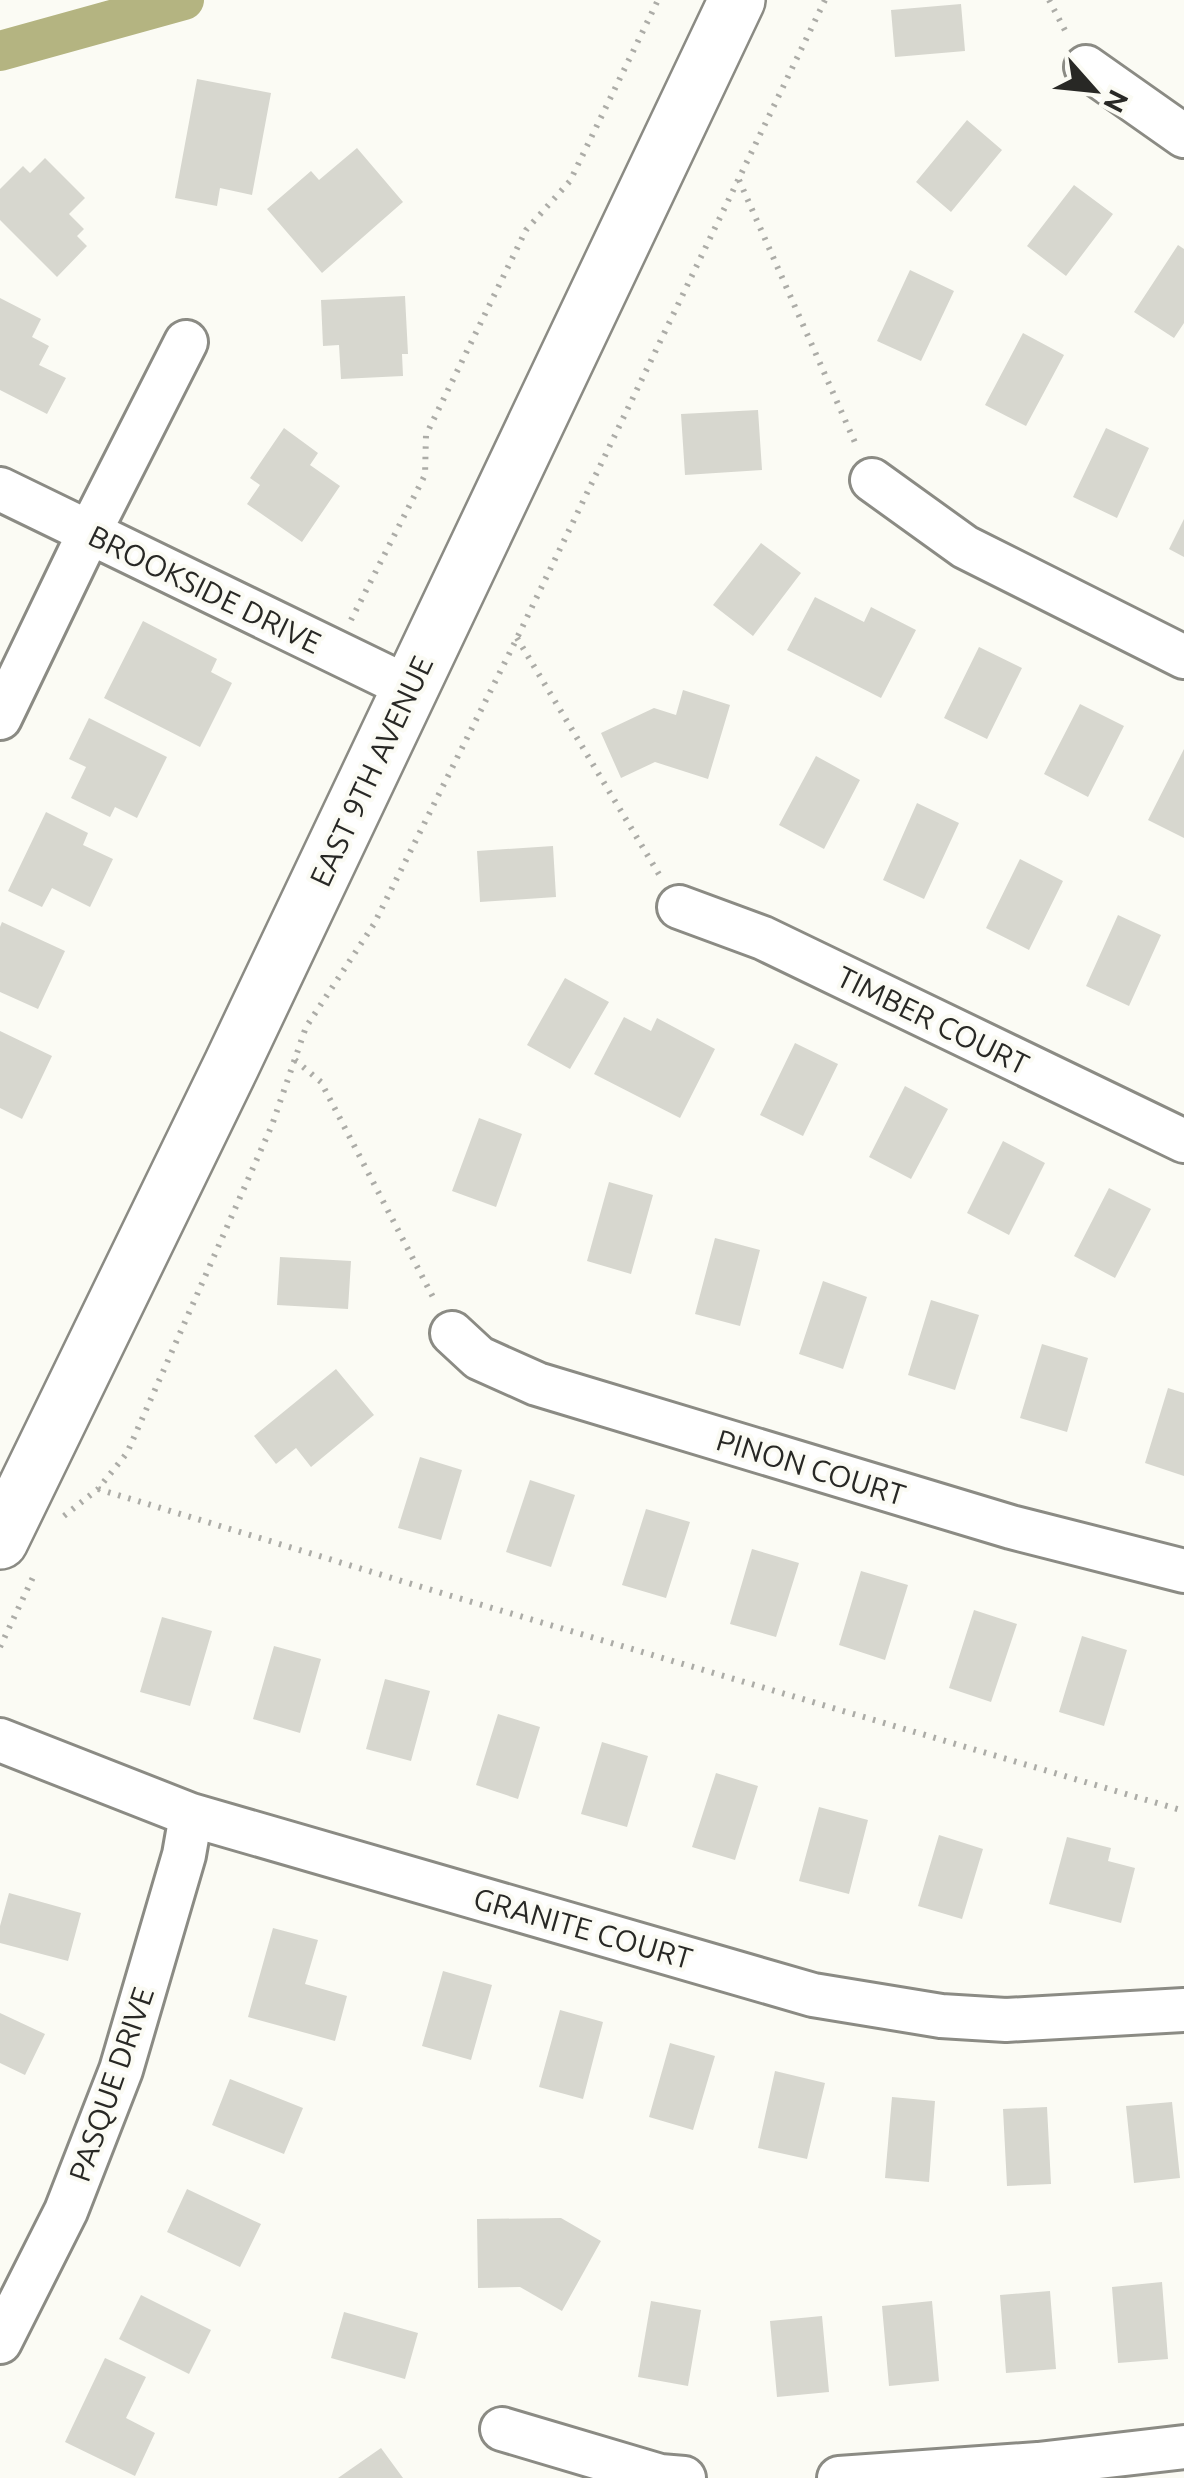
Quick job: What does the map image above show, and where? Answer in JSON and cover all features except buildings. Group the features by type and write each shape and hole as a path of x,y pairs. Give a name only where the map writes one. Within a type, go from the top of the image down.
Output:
{"main road":[{"name":"EAST 9TH AVENUE","path":"19,1554 224,1081 737,0"}],"street":[{"path":"1086,68 1184,136"},
{"path":"0,718 186,342"},
{"path":"872,480 964,547 1184,657"},
{"name":"BROOKSIDE DRIVE","path":"0,489 410,688"},
{"name":"TIMBER COURT","path":"679,907 763,938 1184,1141"},
{"name":"PINON COURT","path":"452,1333 479,1358 538,1384 1011,1527 1184,1571"},
{"name":"GRANITE COURT","path":"0,1740 191,1814 814,1995 941,2016 1006,2020 1184,2010"},
{"name":"PASQUE DRIVE","path":"0,2342 66,2211 121,2070 184,1855 191,1814"},
{"path":"502,2429 660,2476 684,2478"},
{"path":"839,2478 1038,2464 1184,2447"}],"path":[{"path":"335,653 425,475 426,435 526,230 570,181 658,0"},
{"path":"61,1518 98,1489 128,1453 272,1124 306,1027 374,924 826,0"},
{"path":"738,178 872,480"},
{"path":"516,638 679,907"},
{"path":"295,1060 320,1082 452,1333"},
{"path":"98,1489 1184,1811"},
{"path":"0,1647 19,1554"}],"waterway":[{"path":"0,51 184,0"}]}
